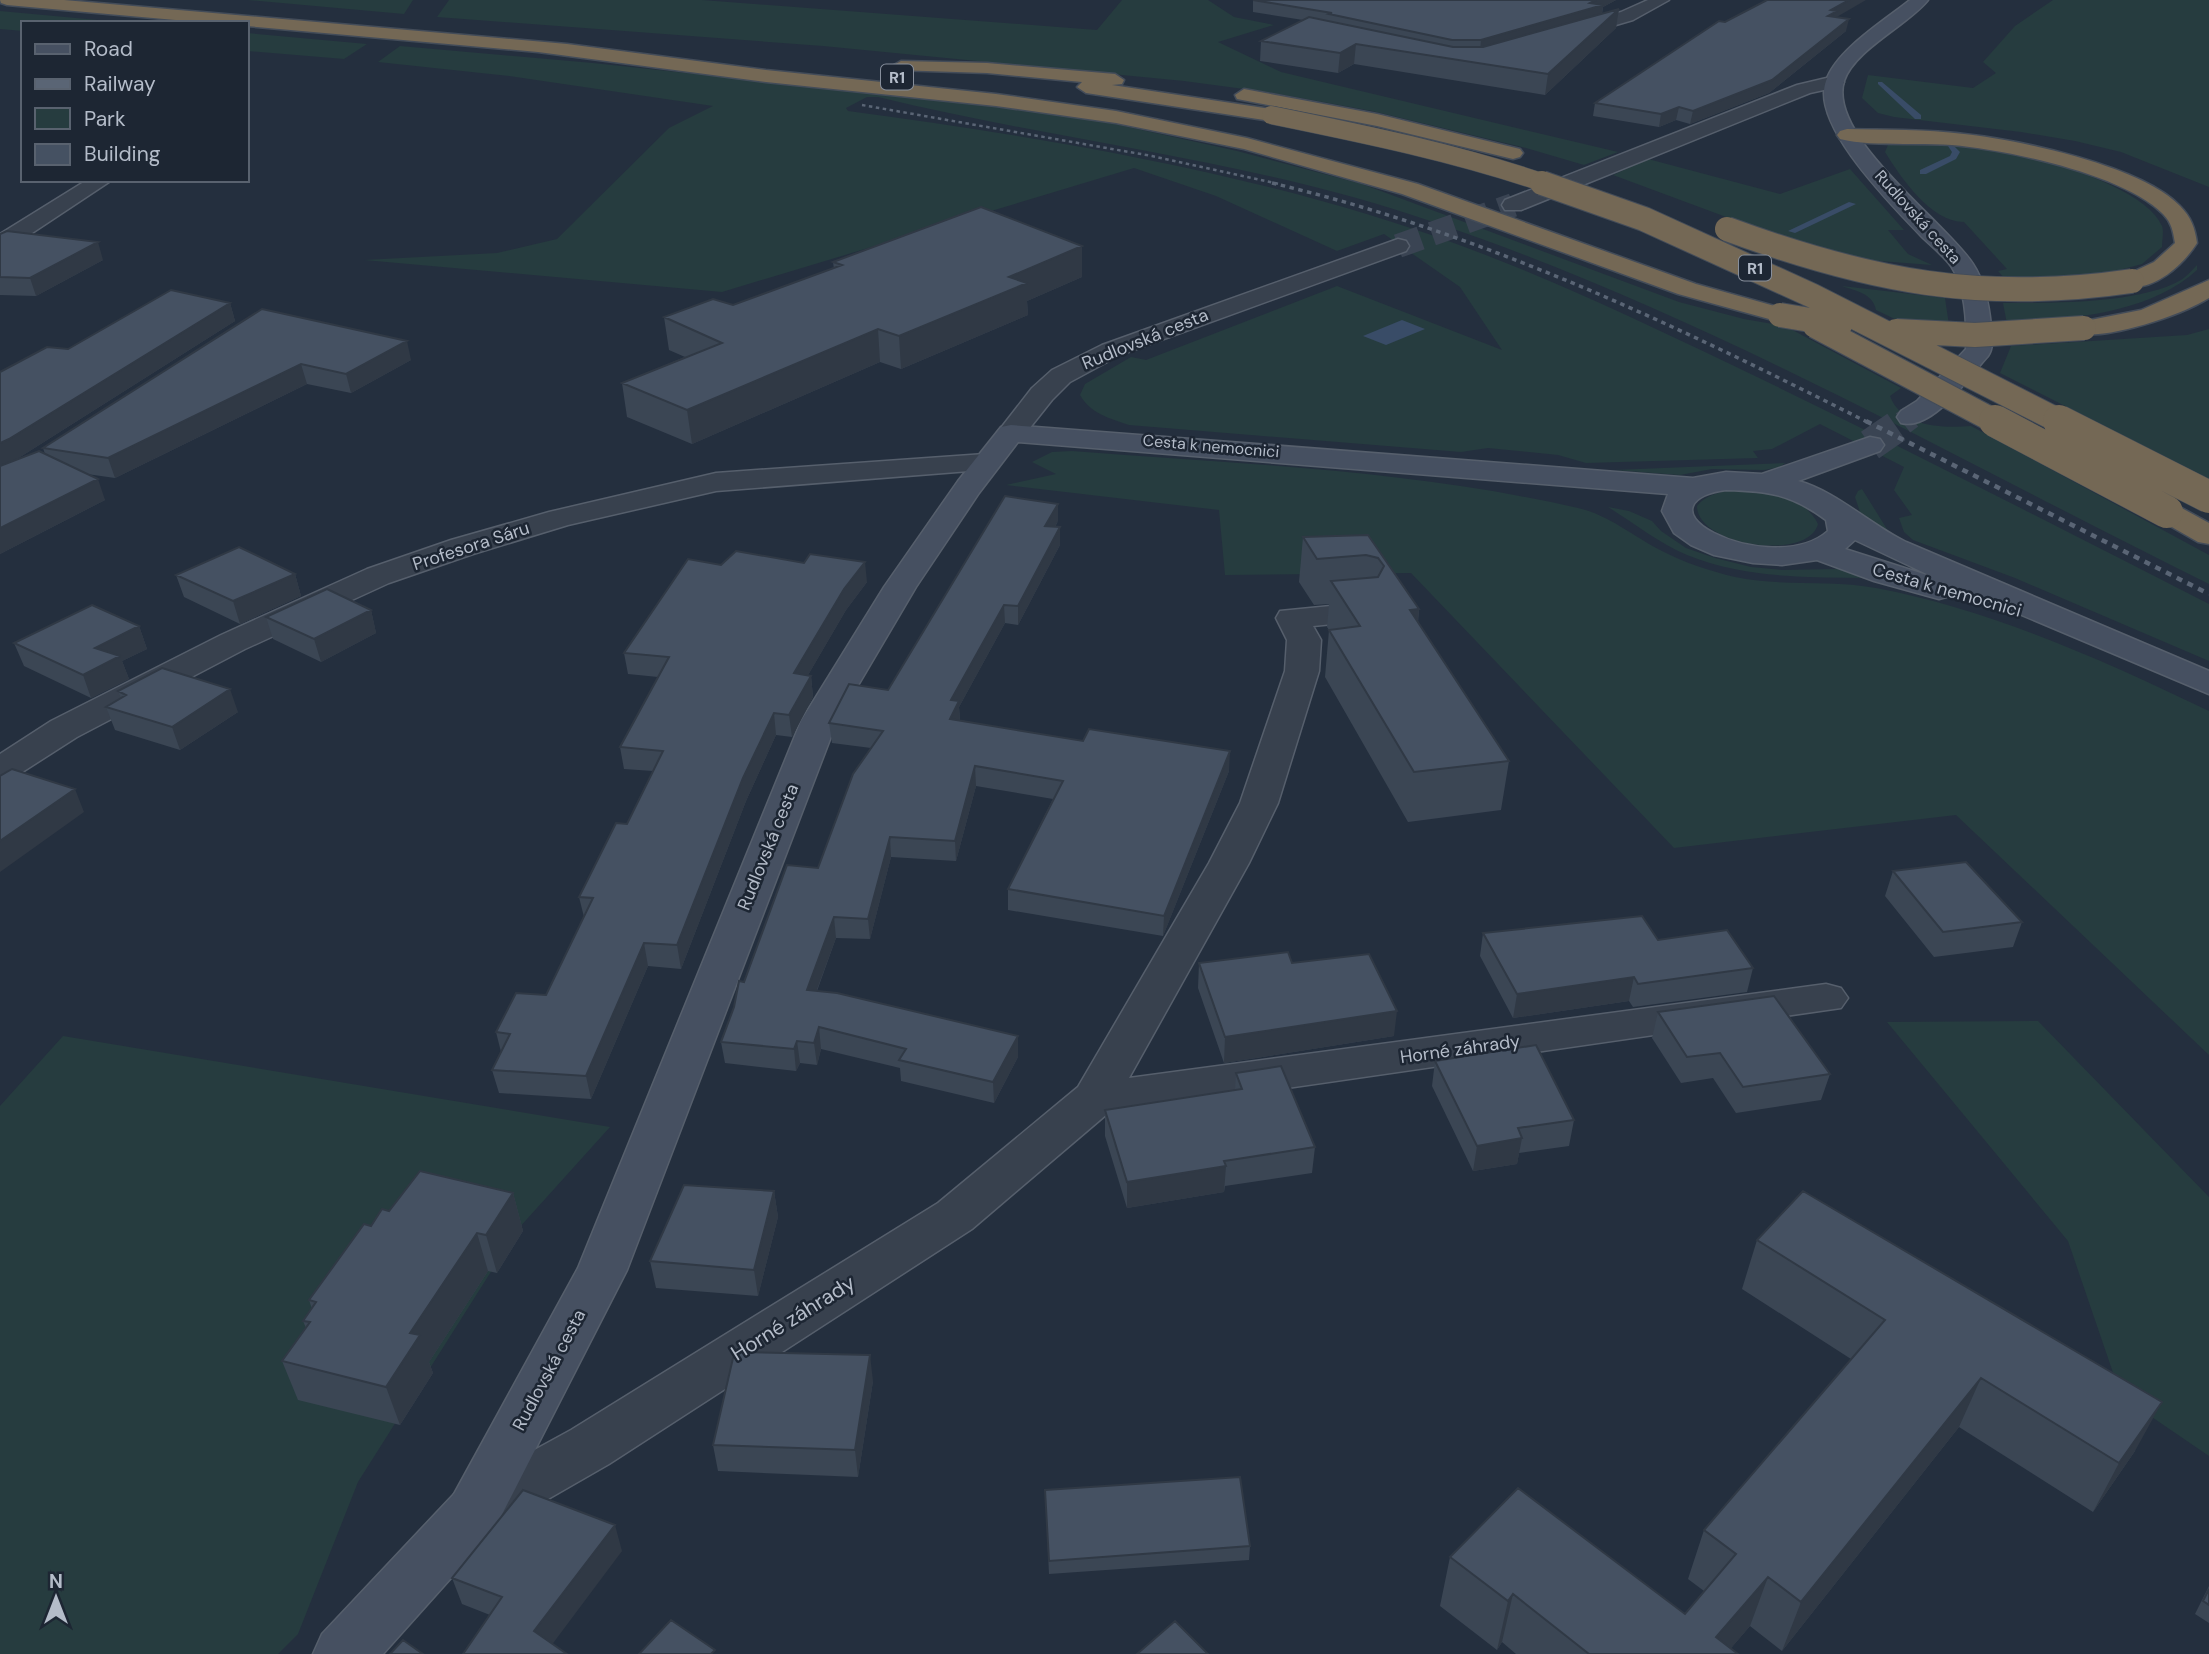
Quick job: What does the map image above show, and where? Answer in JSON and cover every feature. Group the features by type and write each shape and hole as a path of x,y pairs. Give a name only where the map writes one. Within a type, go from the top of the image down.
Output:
{"highway":[{"name":"R1","path":"7,0 245,21"},
{"path":"123,0 667,46"},
{"name":"R1","path":"248,21 935,81 1381,138 1506,170 1644,219 1813,296 2209,497"},
{"path":"540,47 766,76 1009,102 1116,117 1208,136 1397,185 1687,289 1819,323 1911,333 1975,335 2084,328 2115,324 2176,307 2209,286"},
{"name":"R1","path":"1679,211 1586,176 1513,153 1448,136 1294,103 1182,87 987,68 894,65 1160,97 1414,162 1475,180 1607,227 1775,304 2209,534"},
{"path":"1844,129 1957,133 2059,152 2135,176 2164,189 2199,214"},
{"path":"1703,220 1827,265 1919,284 2024,292 2077,290 2132,281 2153,274 2176,259 2186,243 2183,225 2168,208 2127,183 2092,169 2011,148 1964,140 1844,129"}],"street":[{"path":"1554,38 1627,16 1661,0"},
{"path":"1513,205 1804,89 1835,82 1857,54 1920,0"},
{"name":"Rudlovská cesta","path":"1835,82 1833,96 1844,129 1900,201 1963,267 1980,322 1979,351 1927,407 1912,417"},
{"path":"0,244 99,182"},
{"path":"0,227 29,227"},
{"name":"Rudlovská cesta","path":"343,1654 474,1512 602,1270 819,721 844,673 885,608 998,448 1042,394 1061,376 1111,349 1398,246"},
{"path":"1768,482 1870,445 1834,510 1844,526 1842,536 1835,544 1821,551"},
{"name":"Cesta k nemocnici","path":"998,448 1410,463 1696,487 1728,481 1768,482 1801,491 1900,551 2209,684"},
{"name":"Profesora Sáru","path":"0,770 64,730 233,642 378,576 474,544 560,518 716,482 998,448"},
{"name":"Cesta k nemocnici","path":"1410,463 1678,513 1686,526 1697,535 1738,551 1777,556 1821,551 1885,574 2075,625"},
{"path":"1678,513 1680,498 1696,487"},
{"name":"Horné záhrady","path":"474,1512 590,1447 955,1216 1094,1099 1229,863 1259,803 1301,671 1304,640 1293,618 1361,613"},
{"name":"Horné záhrady","path":"1094,1099 1826,998"}],"green space":[{"path":"247,0 413,0 404,14"},
{"path":"449,0 702,0 1097,30 1122,0 1208,0 1234,17 1274,25 1218,42 1281,72 1618,152 1584,165 1526,148 1372,111 1273,93 1184,81 823,46 437,17"},
{"path":"2053,0 2209,0 2209,187 2121,152 2021,132 1894,117 1878,113 1862,98 1868,75 1973,88 1996,73 1983,62 2015,26"},
{"path":"0,11 108,21 21,21 21,31 0,29"},
{"path":"248,33 367,44 344,59 248,51"},
{"path":"400,46 593,63 1016,108 1115,124 1237,151 1362,184 1679,302 1744,319 1785,326 1901,388 1890,396 1896,407 1914,420 1936,426 1971,426 2209,555 2209,584 1816,384 1716,337 1616,292 1409,214 1278,178 878,97 867,97 846,108 848,111 1081,147 1237,179 1389,221 1530,273 1631,317 1790,393 2209,604 2209,661 2015,578 1913,540 1904,532 1899,518 1912,515 1894,490 1904,467 1820,424 1772,449 1753,451 1758,458 1586,463 1558,455 1488,448 1461,452 1129,425 1101,415 1089,407 1080,395 1085,384 1131,357 1146,360 1337,286 1502,350 1460,287 1384,234 1337,251 1216,196 1134,168 722,292 364,260 497,253 557,239 669,128 713,106 509,76 378,62"},
{"path":"1898,142 1957,143 2006,151 2100,181 2128,194 2149,209 2162,226 2162,247 2142,264 2112,272 2006,280 1998,271 2007,269 1964,222 1940,215 1908,186 1885,152 1888,145"},
{"path":"1648,159 1780,194 1850,169 1904,230 1888,230 1908,254 1932,265 1853,259 1791,241 1613,175"},
{"path":"2197,265 2197,270 2177,285 2132,305 2081,316 2007,324 2003,303 2094,300 2142,294 2181,280"},
{"path":"1842,286 1945,298 1949,325 1903,323 1876,310 1867,296"},
{"path":"2209,329 2209,479 2000,373 2011,346 2187,335"},
{"path":"1072,451 1390,477 1516,495 1578,508 1611,521 1671,555 1726,575 1770,582 1859,585 1962,609 2088,655 2209,711 2209,1055 1956,815 1674,848 1411,573 1225,575 1219,510 1006,485 1056,474 1032,462 1052,452"},
{"path":"1785,463 1780,467 1764,470 1712,469 1680,475 1614,470"},
{"path":"1862,489 1895,542 1861,515 1855,497"},
{"path":"1731,490 1780,495 1802,506 1818,524 1810,536 1795,543 1775,546 1733,539 1714,531 1702,520 1697,506 1716,493"},
{"path":"1608,507 1629,511 1652,521 1661,531 1686,548 1715,558 1751,567 1782,570 1838,569 1870,578 1754,573 1709,563 1667,545"},
{"path":"2038,1021 2209,1197 2209,1456 2121,1396 2068,1241 1887,1022"},
{"path":"63,1036 610,1127 518,1229 358,1482 298,1634 278,1654 0,1654 0,1106"}],"water":[{"path":"1402,320 1425,329 1386,345 1363,336"}],"building":[{"path":"1253,0 1596,0 1590,3 1603,5 1481,40 1452,40 1329,14 1332,13"},
{"path":"1767,0 1849,0 1831,10 1837,11 1828,16 1849,19 1772,80 1693,111 1679,107 1661,114 1595,103 1719,21 1725,22"},
{"path":"1619,9 1548,74 1356,44 1340,53 1261,41 1309,17 1453,47 1483,47"},
{"path":"981,207 1082,246 1009,277 1027,283 899,336 878,329 687,410 622,383 722,343 664,317 713,299 733,305 842,265 833,262"},
{"path":"7,231 98,242 30,278 0,277 0,234"},
{"path":"171,290 230,303 0,443 0,372 47,347 68,349"},
{"path":"262,309 407,341 346,374 301,364 108,458 43,448"},
{"path":"39,451 98,479 0,528 0,466"},
{"path":"1005,496 1058,504 1045,526 1060,527 1018,606 1004,605 951,700 959,701 950,719 1083,741 1089,729 1230,751 1164,916 1008,889 1063,781 975,766 955,841 890,837 868,919 834,917 807,990 837,993 1018,1036 993,1082 899,1060 906,1049 819,1027 814,1043 797,1041 794,1049 721,1042 734,1007 739,981 744,982 787,865 818,868 853,774 883,731 829,723 849,684 888,690"},
{"path":"1368,535 1419,609 1410,610 1509,761 1414,772 1329,630 1360,626 1331,581 1378,577 1384,566 1378,558 1366,555 1317,559 1303,537"},
{"path":"239,547 295,574 233,601 176,575"},
{"path":"736,551 804,563 810,554 865,562 844,589 794,673 811,676 789,715 774,713 743,778 677,945 644,943 586,1076 492,1070 510,1034 496,1032 516,993 546,995 593,898 579,897 616,823 627,824 663,751 620,747 669,657 624,653 688,559 721,565"},
{"path":"327,589 371,610 314,639 266,617"},
{"path":"92,605 139,626 95,648 120,656 83,675 14,643"},
{"path":"162,668 230,689 172,727 106,707 126,695 118,691"},
{"path":"12,769 75,789 0,841 0,776"},
{"path":"1966,862 2022,922 1943,932 1893,871"},
{"path":"1642,916 1658,940 1727,930 1753,968 1638,984 1634,977 1517,994 1483,933"},
{"path":"1288,952 1292,963 1369,954 1397,1011 1225,1037 1199,963"},
{"path":"1774,996 1830,1074 1743,1087 1720,1053 1687,1057 1658,1012"},
{"path":"1536,1045 1574,1120 1518,1128 1522,1138 1477,1146 1435,1061"},
{"path":"1281,1066 1315,1147 1224,1161 1226,1166 1127,1182 1105,1110 1242,1089 1236,1073"},
{"path":"420,1171 513,1193 486,1235 477,1233 410,1333 420,1335 386,1387 282,1361 310,1322 303,1321 316,1302 309,1300 364,1224 371,1226 382,1209 389,1211"},
{"path":"684,1185 774,1191 754,1270 650,1261"},
{"path":"1803,1191 2162,1402 2119,1463 1981,1378 1801,1602 1768,1577 1716,1637 1738,1654 1589,1654 1513,1594 1508,1601 1450,1557 1518,1488 1685,1614 1736,1554 1704,1530 1885,1320 1757,1240"},
{"path":"742,1352 870,1355 855,1450 713,1445 733,1358"},
{"path":"1240,1477 1250,1546 1049,1561 1045,1490"},
{"path":"523,1490 615,1525 534,1631 567,1654 463,1654 502,1597 452,1578"},
{"path":"2209,1589 2209,1605 2203,1601"},
{"path":"671,1620 715,1650 711,1654 639,1654"},
{"path":"1175,1621 1208,1654 1137,1654"},
{"path":"403,1640 423,1654 390,1654"}],"waterway":[{"path":"1880,83 1918,117"},
{"path":"1923,172 1953,157 1956,152 1951,148"},
{"path":"1792,231 1852,204"}],"tunnel":[{"path":"1398,246 1513,205"},
{"path":"1903,423 1911,417"},
{"path":"1870,445 1905,421"}],"railway":[{"path":"862,105 1152,156 1279,184"},
{"path":"1272,183 1350,204 1503,255 1651,317 1869,423"},
{"path":"1866,421 2209,594"}]}
